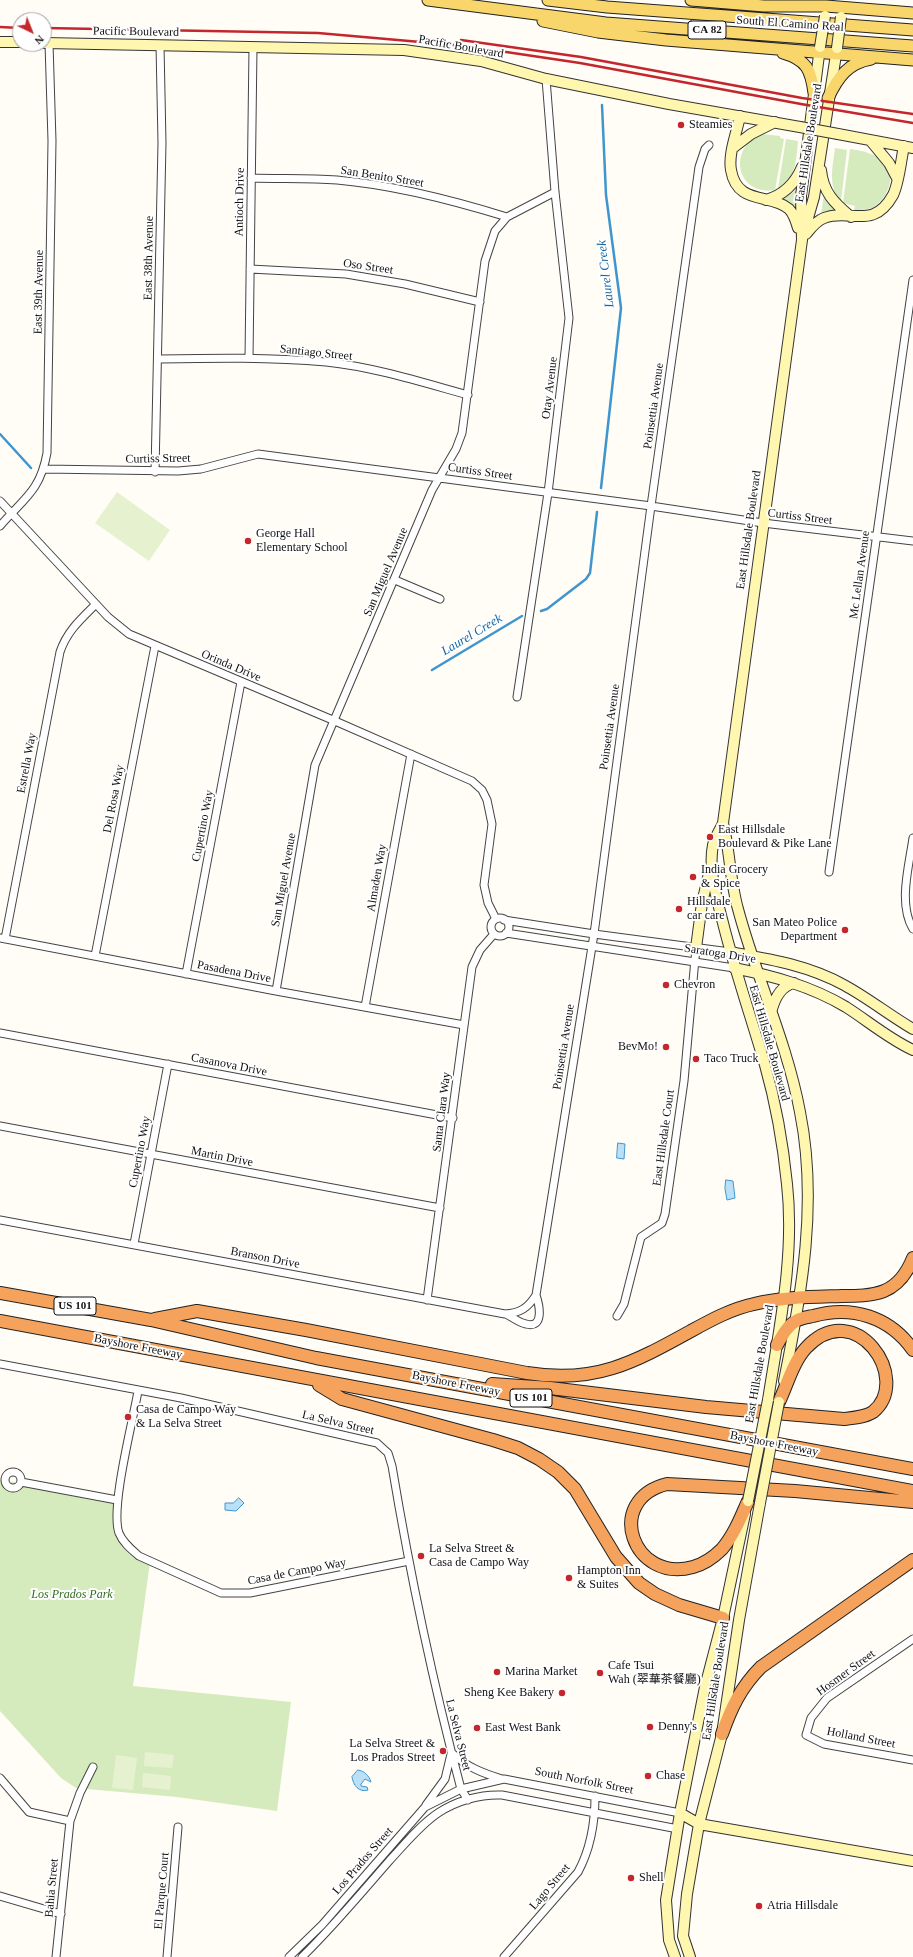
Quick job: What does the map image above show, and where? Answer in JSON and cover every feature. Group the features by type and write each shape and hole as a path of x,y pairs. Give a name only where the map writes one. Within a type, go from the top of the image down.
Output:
{"highway":[{"path":"151,1320 197,1312 306,1330 527,1373 563,1376 587,1374 621,1366 731,1311 754,1304 784,1299 865,1295 883,1291 894,1285 905,1275 913,1258"},
{"name":"Bayshore Freeway","path":"0,1293 151,1320 276,1350 913,1469"},
{"path":"777,1345 786,1330 796,1320 830,1312 842,1311 864,1314 875,1318 894,1330 913,1350"},
{"name":"Bayshore Freeway","path":"0,1321 313,1381 913,1491"},
{"path":"443,1381 550,1388 706,1407 844,1419 864,1416 873,1412 886,1398 891,1378 886,1358 876,1344 861,1334 842,1331 822,1336 807,1347 774,1401"},
{"path":"313,1381 342,1399 493,1440 518,1448 539,1459 558,1472 575,1489 616,1557 639,1583 655,1594 673,1602 723,1618"},
{"path":"754,1502 721,1549 706,1562 688,1568 667,1568 656,1565 640,1552 632,1533 631,1521 639,1500 648,1492 667,1484 795,1491 913,1502"},
{"path":"722,1734 735,1699 760,1667 913,1560"}],"main road":[{"name":"South El Camino Real","path":"428,0 476,3 502,11 606,23 913,46"},
{"name":"South El Camino Real","path":"548,0 607,7 913,30"},
{"path":"691,0 764,6 826,7 913,13"},
{"name":"East Hillsdale Boulevard","path":"774,1401 777,1345 784,1299 789,1217 783,1151 765,1066 734,968 717,897 713,846 723,823 802,240 801,196 826,7"},
{"name":"East Hillsdale Boulevard","path":"802,240 811,212 842,8"},
{"path":"502,11 562,26 598,32 767,48 820,49 913,60"},
{"path":"0,42 12,42"},
{"name":"Pacific Boulevard","path":"52,43 404,50 481,61 546,79 669,104 909,147"},
{"path":"767,48 787,54 804,63 810,72 814,93"},
{"path":"828,98 838,78 848,68 860,61 880,57"},
{"path":"740,116 731,171 736,183 746,194 757,199 766,200 784,206 789,210 796,219 802,240"},
{"path":"734,147 751,134 775,122"},
{"path":"870,140 889,163 897,178"},
{"path":"802,240 812,227 822,218 837,216 868,216 882,208 893,194 897,178 909,147"},
{"path":"766,200 781,194 794,182 807,154"},
{"path":"820,154 822,178 825,189 833,202 851,217"},
{"name":"East Hillsdale Boulevard","path":"675,1957 669,1940 666,1900 680,1813 705,1687 754,1502 774,1401 796,1320 807,1242 809,1171 799,1104 734,894 727,840 723,823"},
{"path":"696,948 702,903 713,861"},
{"name":"Saratoga Drive","path":"730,952 800,966 828,976 857,992 913,1029"},
{"name":"Saratoga Drive","path":"734,968 794,983 833,1000 913,1050"},
{"path":"771,1013 774,1001 782,990 788,984 794,983"},
{"name":"East Hillsdale Boulevard","path":"690,1957 683,1936 687,1894 699,1824 722,1734 739,1620 754,1502"},
{"path":"723,1618 739,1620"},
{"name":"South Norfolk Street","path":"680,1813 699,1824 913,1861"},
{"name":"South Norfolk Street","path":"678,1829 699,1824"}],"street":[{"name":"East 38th Avenue","path":"155,472 159,358 162,143 160,45"},
{"name":"Antioch Drive","path":"248,358 253,47"},
{"name":"East 39th Avenue","path":"0,526 34,490 44,470 47,446 52,141 47,52"},
{"name":"Otay Avenue","path":"517,697 548,493 569,318 555,192 546,79"},
{"name":"Poinsettia Avenue","path":"525,1310 536,1295 594,934 651,506 699,167 703,153 709,145"},
{"name":"San Benito Street","path":"251,178 337,180 389,187 459,202 507,217"},
{"name":"San Miguel Avenue","path":"276,991 315,765 432,490 456,449 462,433 485,261 492,238 495,231 507,217 555,192"},
{"name":"Oso Street","path":"250,269 346,274 405,284 480,302"},
{"name":"Mc Lellan Avenue","path":"829,872 913,280"},
{"name":"Santiago Street","path":"159,358 248,358 327,362 394,374 468,395"},
{"name":"Curtiss Street","path":"44,470 155,472 201,469 258,454 651,506 763,524 913,541"},
{"name":"Orinda Drive","path":"0,501 108,617 129,634 472,781 482,790 487,800 492,824 484,885 488,903 496,919"},
{"path":"395,580 440,599"},
{"name":"Estrella Way","path":"2,938 60,652 63,642 74,624 96,604"},
{"name":"Del Rosa Way","path":"95,956 155,646"},
{"name":"Cupertino Way","path":"186,974 241,682"},
{"name":"Almaden Way","path":"366,1007 411,754"},
{"path":"913,838 906,901 908,918 913,930"},
{"path":"496,919 504,920 508,926 506,933 500,936 494,934 491,926 496,919"},
{"name":"Saratoga Drive","path":"504,920 594,934 730,952"},
{"name":"Saratoga Drive","path":"506,933 734,968"},
{"name":"Santa Clara Way","path":"428,1300 472,967 480,950 494,934"},
{"name":"Pasadena Drive","path":"2,938 276,991 464,1025"},
{"name":"East Hillsdale Court","path":"617,1316 624,1304 641,1237 662,1223 665,1214 684,1081 696,948"},
{"name":"Casanova Drive","path":"0,1033 453,1118"},
{"name":"Cupertino Way","path":"134,1244 168,1064"},
{"name":"Martin Drive","path":"0,1126 440,1208"},
{"name":"Branson Drive","path":"0,1220 505,1314 525,1310"},
{"path":"505,1314 524,1324 533,1324 537,1321 540,1312 536,1295"},
{"name":"La Selva Street","path":"0,1364 181,1398 377,1443 388,1453 392,1466 409,1561 451,1752 461,1789 468,1800"},
{"name":"Casa de Campo Way","path":"138,1390 117,1500 116,1520 119,1534 129,1548 148,1561 221,1593 250,1593 409,1561"},
{"path":"21,1482 117,1500"},
{"name":"Hosmer Street","path":"806,1735 811,1718 827,1698 913,1639"},
{"name":"Holland Street","path":"806,1735 824,1744 913,1760"},
{"path":"451,1752 464,1764 476,1771 504,1779"},
{"path":"424,1807 445,1779 451,1752"},
{"name":"Bahia Street","path":"56,1957 70,1821 80,1792 93,1767"},
{"path":"0,1778 29,1812 70,1821"},
{"name":"South Norfolk Street","path":"461,1789 504,1779 680,1813"},
{"name":"Los Prados Street","path":"289,1957 322,1925 424,1807 461,1789"},
{"name":"South Norfolk Street","path":"468,1800 482,1796 502,1795 678,1829"},
{"name":"Lago Street","path":"504,1957 578,1872 588,1849 595,1814 595,1796"},
{"name":"Los Prados Street","path":"302,1957 321,1938 412,1836 439,1812 468,1800"},
{"name":"El Parque Court","path":"167,1957 178,1827"},
{"path":"0,1896 61,1914"}],"green space":[{"path":"762,134 780,136 780,138 784,139 775,190 762,190 752,186 745,179 741,170 740,160 744,150 751,141"},
{"path":"786,139 798,141 796,162 792,174 788,180 778,189"},
{"path":"835,148 847,150 841,201 832,182"},
{"path":"850,149 877,156 888,167 890,179 887,192 880,202 870,208 854,210 855,206 843,203"},
{"path":"798,187 797,208 781,198 792,193"},
{"path":"824,194 830,204 836,209 821,215"},
{"path":"117,492 170,530 149,561 95,523"},
{"name":"Los Prados Park","path":"0,1480 117,1499 118,1535 150,1562 133,1686 291,1702 277,1811 177,1797 76,1788 61,1778 0,1711"},
{"path":"145,1752 174,1755 172,1768 144,1766"},
{"path":"116,1755 137,1758 133,1790 112,1788"},
{"path":"143,1773 171,1776 170,1790 142,1787"}],"water":[{"path":"618,1143 625,1144 624,1159 617,1158"},
{"path":"726,1180 733,1181 735,1198 727,1200 725,1189"},
{"path":"239,1498 244,1503 236,1511 225,1510 225,1503 233,1503"},
{"path":"358,1770 365,1773 371,1782 365,1779 361,1784 361,1786 367,1787 368,1790 365,1791 357,1788 354,1783 352,1777"}],"waterway":[{"name":"Laurel Creek","path":"601,488 621,308 606,195 602,105"},
{"name":"Laurel Creek","path":"0,434 31,468"},
{"name":"Laurel Creek","path":"541,611 547,609 586,579 590,573 597,512"},
{"name":"Laurel Creek","path":"432,670 522,616"}],"railway":[{"path":"0,27 12,28"},
{"path":"52,28 318,33 466,46 580,63 913,123"},
{"path":"461,40 581,57 802,98 913,114"}],"place":[{"name":"Steamies","path":"681,125"},
{"name":"George Hall Elementary School","path":"248,541"},
{"name":"East Hillsdale Boulevard & Pike Lane","path":"710,837"},
{"name":"India Grocery & Spice","path":"693,877"},
{"name":"Hillsdale car care","path":"679,909"},
{"name":"San Mateo Police Department","path":"845,930"},
{"name":"Chevron","path":"666,985"},
{"name":"BevMo!","path":"666,1047"},
{"name":"Taco Truck","path":"696,1059"},
{"name":"Casa de Campo Way & La Selva Street","path":"128,1417"},
{"name":"La Selva Street & Casa de Campo Way","path":"421,1556"},
{"name":"Hampton Inn & Suites","path":"569,1578"},
{"name":"Marina Market","path":"497,1672"},
{"name":"Cafe Tsui Wah (翠華茶餐廳)","path":"600,1673"},
{"name":"Sheng Kee Bakery","path":"562,1693"},
{"name":"Denny's","path":"650,1727"},
{"name":"East West Bank","path":"477,1728"},
{"name":"La Selva Street & Los Prados Street","path":"443,1751"},
{"name":"Chase","path":"648,1776"},
{"name":"Shell","path":"631,1878"},
{"name":"Atria Hillsdale","path":"759,1906"}]}
